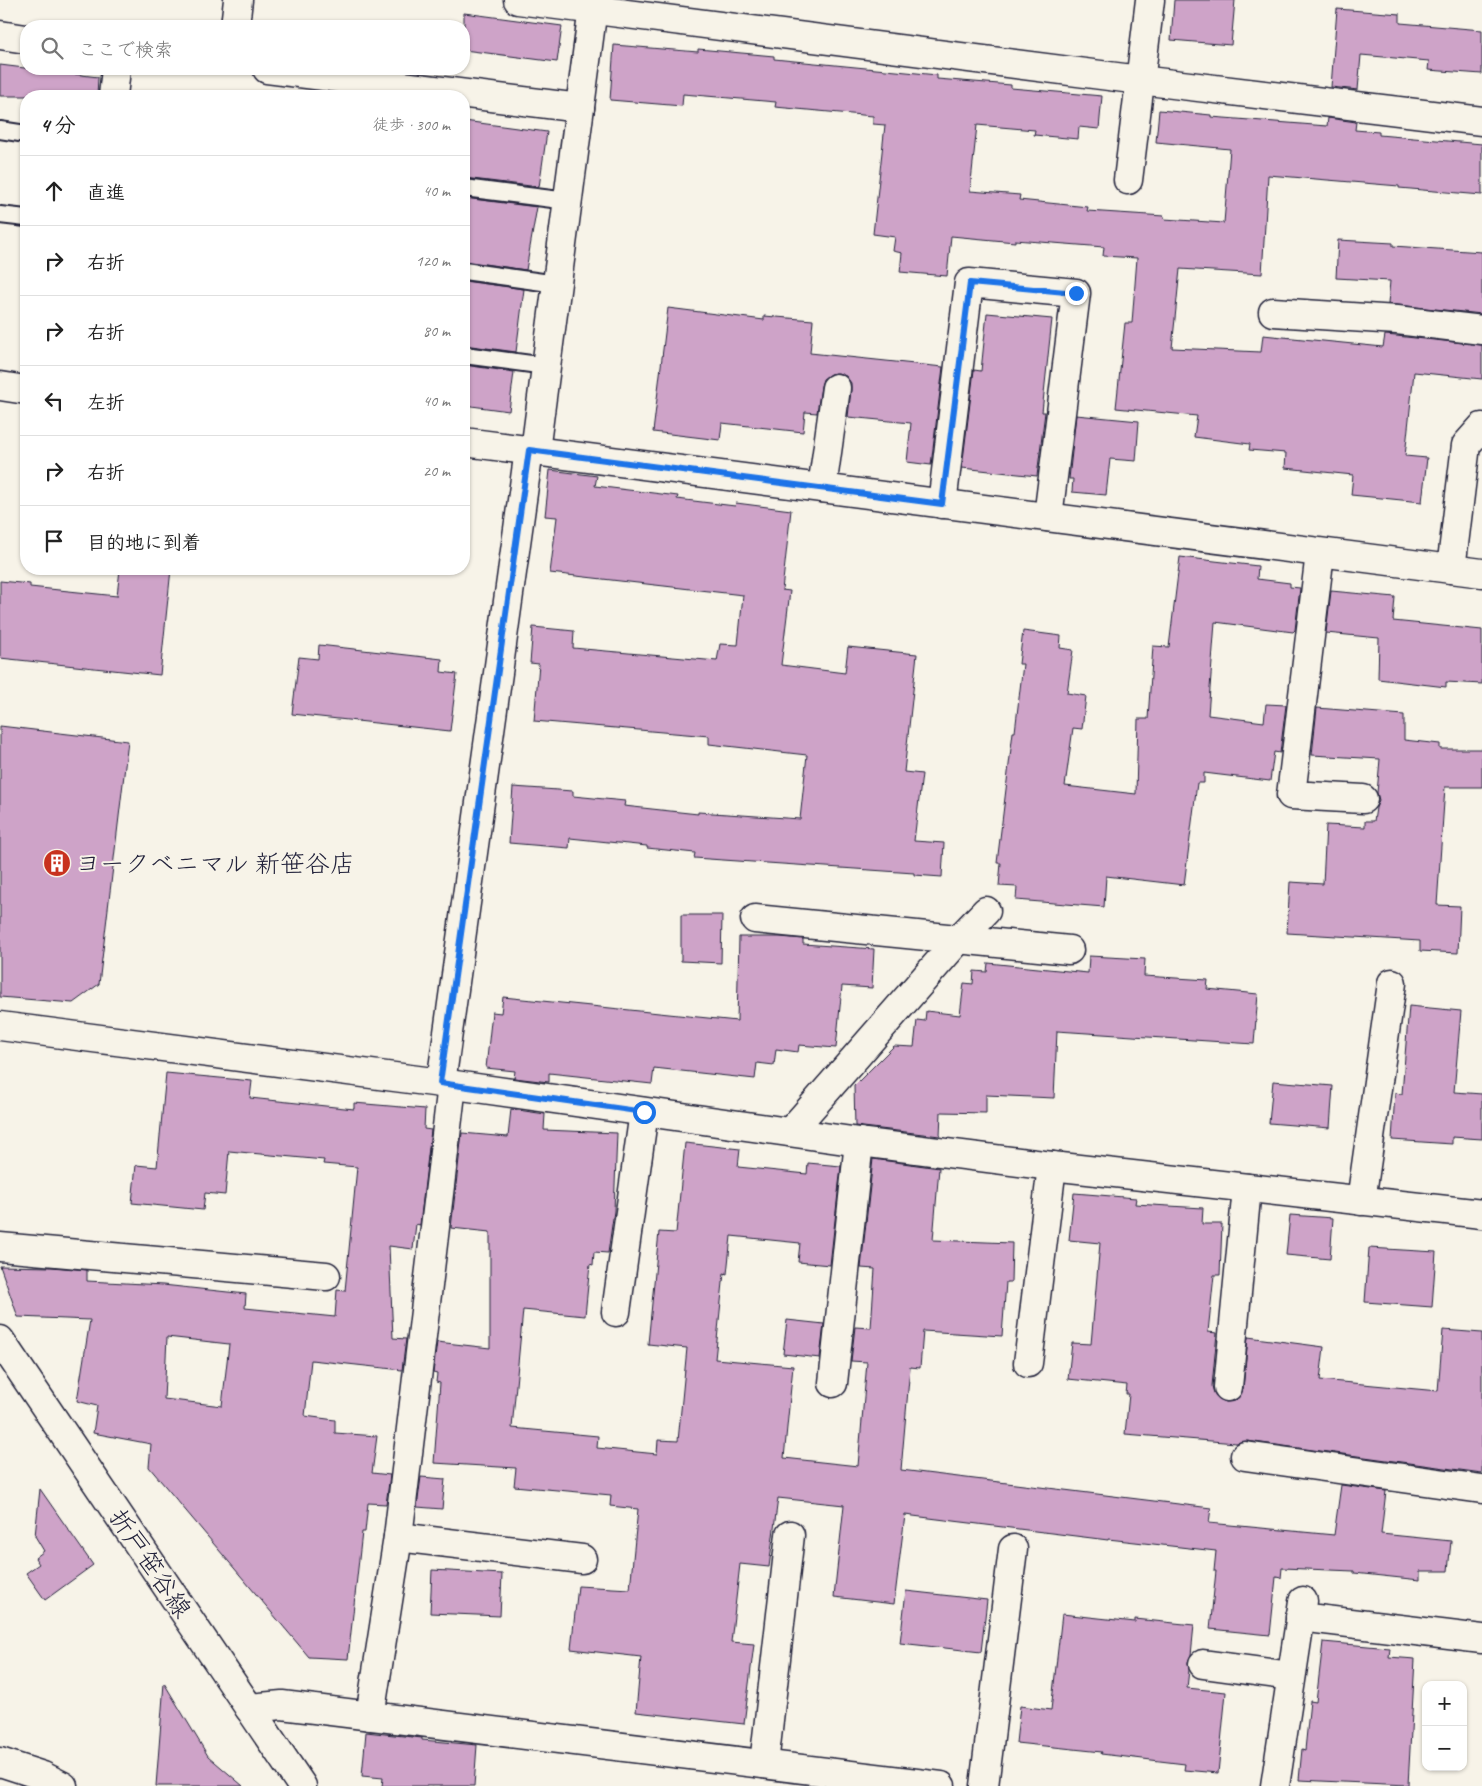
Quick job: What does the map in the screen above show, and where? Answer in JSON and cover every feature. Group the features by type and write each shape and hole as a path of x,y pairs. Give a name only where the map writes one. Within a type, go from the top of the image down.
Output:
{"street":[{"path":"236,20 238,0"},
{"path":"518,0 594,5 1140,80 1482,121"},
{"path":"1128,180 1150,0"},
{"path":"370,1716 398,1537 446,1084 532,450 546,366 594,5"},
{"path":"0,35 20,38"},
{"path":"114,90 115,75"},
{"path":"296,75 360,88 382,90"},
{"path":"470,98 580,108"},
{"path":"942,504 970,283 1076,293 1048,517"},
{"path":"1273,312 1396,320 1482,330"},
{"path":"0,386 20,389"},
{"path":"822,488 836,388"},
{"path":"1451,569 1466,445 1482,427"},
{"path":"470,443 1482,574"},
{"path":"1320,553 1291,795 1364,799"},
{"path":"790,1132 959,939 986,911"},
{"path":"755,918 1069,950"},
{"path":"1361,1201 1392,983"},
{"path":"0,1026 446,1084 859,1142 1052,1166 1482,1214"},
{"path":"616,1312 644,1112"},
{"path":"833,1383 859,1142"},
{"path":"1028,1363 1052,1166"},
{"path":"1228,1387 1247,1188"},
{"path":"0,1247 326,1276"},
{"name":"折戸笹谷線","path":"0,1340 302,1786"},
{"path":"1245,1456 1482,1489"},
{"path":"764,1764 790,1535"},
{"path":"398,1537 582,1559"},
{"path":"984,1786 1013,1549"},
{"path":"1275,1786 1301,1609 1482,1639"},
{"path":"1203,1664 1291,1676"},
{"path":"249,1708 282,1705 924,1785"},
{"path":"0,1762 43,1776 63,1786"}],"lane":[{"path":"0,130 20,133"},
{"path":"470,189 568,201"},
{"path":"0,214 20,217"},
{"path":"470,273 557,284"},
{"path":"470,356 546,366"}],"building":[{"path":"1174,0 1235,0 1231,45 1171,40"},
{"path":"1337,9 1400,14 1400,23 1482,30 1482,74 1428,70 1429,61 1361,55 1358,90 1331,87"},
{"path":"464,13 562,26 557,62 470,51 470,20 464,20"},
{"path":"614,45 698,52 698,49 774,56 774,59 937,75 937,79 1011,85 1011,88 1102,96 1099,129 1079,127 1078,139 1034,135 1035,130 977,125 970,191 1020,195 1019,200 1088,207 1087,211 1164,216 1164,219 1224,223 1230,149 1156,142 1159,110 1211,115 1211,117 1327,126 1328,118 1356,122 1355,130 1379,132 1379,135 1482,144 1482,195 1268,175 1262,274 1180,269 1172,348 1261,352 1263,335 1383,347 1385,335 1396,336 1482,345 1482,379 1414,372 1405,456 1427,458 1422,502 1351,495 1353,475 1285,468 1286,453 1249,450 1250,444 1194,437 1197,416 1116,408 1125,323 1132,323 1137,258 1103,256 1104,247 951,236 947,276 900,272 902,253 893,251 895,237 873,234 885,125 873,124 873,116 775,107 776,102 683,94 682,106 610,100"},
{"path":"0,65 20,67 20,75 82,75 98,77 97,90 20,90 20,96 0,96"},
{"path":"470,122 547,132 539,187 470,179"},
{"path":"470,199 537,207 526,270 470,262"},
{"path":"1338,240 1393,243 1393,246 1482,252 1482,314 1388,304 1390,281 1336,278"},
{"path":"470,282 524,289 516,352 470,346"},
{"path":"668,308 764,320 764,316 813,320 810,353 943,367 931,465 907,462 911,423 848,417 851,383 846,376 838,373 830,374 823,379 817,413 805,412 803,432 722,423 720,440 653,432"},
{"path":"987,313 1052,319 1042,412 1045,412 1037,476 962,468 974,370 981,371"},
{"path":"470,366 514,372 509,411 470,406"},
{"path":"1076,415 1139,421 1136,461 1110,459 1106,495 1072,492 1073,479 1069,479"},
{"path":"550,470 597,476 595,486 678,496 677,499 735,506 736,503 791,510 782,590 790,591 781,665 845,673 848,647 917,654 904,772 922,774 914,841 944,843 942,877 914,875 914,873 694,858 695,853 570,838 569,848 509,843 513,787 573,791 573,796 625,801 624,806 698,814 698,812 800,819 807,755 709,744 709,736 534,721 539,664 530,663 533,627 574,631 573,648 717,661 720,644 738,645 743,595 550,573 557,517 545,516"},
{"path":"1180,557 1258,566 1257,579 1290,583 1290,587 1300,588 1295,630 1293,632 1215,622 1208,715 1264,722 1266,704 1286,705 1280,753 1274,752 1270,781 1204,773 1204,783 1197,783 1184,885 1106,876 1104,907 1016,900 1017,887 999,886 1001,863 997,863 1023,664 1019,664 1023,631 1061,636 1060,648 1073,650 1067,693 1086,696 1082,729 1073,728 1065,786 1136,794 1138,719 1148,719 1153,646 1169,647"},
{"path":"119,575 170,575 160,675 0,658 0,581 30,584 30,587 117,596"},
{"path":"1331,591 1395,597 1393,621 1482,630 1482,684 1446,682 1446,687 1378,679 1379,638 1326,633"},
{"path":"319,645 442,659 441,672 457,674 450,731 292,714 299,657 318,659"},
{"path":"1317,708 1404,715 1404,740 1440,744 1440,749 1482,749 1482,787 1445,787 1437,905 1460,906 1458,953 1420,951 1420,941 1287,933 1290,882 1323,884 1326,825 1365,827 1365,821 1374,821 1379,800 1377,793 1380,759 1312,755"},
{"name":"ヨークベニマル 新笹谷店","path":"0,726 128,741 99,984 73,1003 0,997"},
{"path":"681,915 722,915 721,963 681,961"},
{"path":"739,937 803,939 803,944 874,949 872,988 842,986 836,1048 799,1045 798,1052 776,1049 774,1065 757,1063 755,1079 654,1068 652,1084 549,1073 549,1082 514,1078 515,1071 486,1068 492,1012 501,1013 503,997 737,1021"},
{"path":"1089,956 1145,959 1144,976 1208,980 1207,989 1258,994 1254,1044 1057,1031 1054,1098 986,1095 986,1113 941,1112 940,1136 855,1126 854,1086 894,1046 914,1047 917,1020 925,1021 926,1011 960,1015 964,983 973,984 974,971 987,972 988,963 1088,973"},
{"path":"1409,1006 1461,1011 1454,1092 1482,1094 1482,1139 1452,1137 1452,1144 1392,1140 1395,1093 1402,1094"},
{"path":"166,1073 252,1081 250,1098 354,1109 354,1103 425,1109 424,1129 431,1130 420,1225 416,1224 413,1249 389,1246 393,1338 406,1339 402,1370 311,1360 305,1416 335,1420 335,1433 377,1436 372,1473 390,1475 386,1504 368,1503 365,1532 362,1532 348,1659 309,1657 149,1467 151,1444 93,1433 97,1406 77,1401 90,1320 18,1317 0,1266 87,1270 87,1281 163,1285 246,1294 245,1308 335,1317 337,1290 345,1291 357,1167 323,1164 324,1160 229,1151 225,1195 205,1193 203,1210 132,1203 136,1165 157,1167","holes":["167,1337 229,1344 222,1406 164,1399"]},
{"path":"1273,1081 1333,1086 1330,1128 1269,1123"},
{"path":"511,1109 545,1114 544,1130 617,1133 614,1211 608,1253 594,1252 593,1265 590,1264 585,1316 523,1310 512,1428 598,1436 597,1448 657,1454 658,1440 678,1441 687,1348 648,1344 659,1232 676,1233 685,1143 740,1149 738,1167 807,1174 808,1163 841,1166 830,1265 798,1262 800,1243 731,1236 727,1274 724,1273 715,1359 793,1366 784,1458 858,1466 867,1362 851,1361 855,1327 871,1328 875,1269 861,1268 873,1159 939,1168 933,1240 1012,1243 1011,1282 1006,1282 1002,1336 923,1331 920,1368 910,1367 901,1470 1211,1508 1209,1523 1334,1535 1341,1485 1386,1491 1381,1534 1451,1541 1448,1571 1420,1571 1420,1580 1354,1573 1354,1571 1282,1568 1281,1578 1276,1577 1270,1635 1210,1629 1216,1571 1214,1571 1216,1551 905,1515 894,1604 834,1597 844,1505 778,1498 769,1567 740,1564 731,1642 754,1644 744,1724 636,1712 641,1657 571,1649 578,1586 630,1589 638,1509 610,1506 611,1495 514,1486 516,1468 434,1463 440,1383 436,1382 437,1374 433,1373 437,1342 490,1348 490,1232 451,1228 462,1133 508,1137"},
{"path":"1074,1193 1136,1198 1135,1204 1203,1208 1202,1224 1222,1224 1220,1275 1214,1275 1208,1332 1217,1333 1212,1386 1214,1393 1219,1399 1226,1402 1235,1401 1243,1389 1248,1337 1324,1347 1320,1380 1438,1391 1443,1330 1482,1333 1482,1473 1247,1441 1236,1443 1125,1434 1129,1394 1126,1394 1127,1385 1068,1379 1072,1343 1091,1344 1100,1243 1069,1240"},
{"path":"1290,1215 1333,1218 1330,1259 1286,1255"},
{"path":"1369,1248 1436,1252 1432,1307 1365,1302"},
{"path":"787,1320 824,1324 820,1358 783,1354"},
{"path":"421,1477 445,1479 442,1509 417,1507"},
{"path":"40,1489 93,1565 45,1600 26,1573 39,1564 35,1558 44,1551 35,1536"},
{"path":"432,1570 502,1574 500,1616 430,1613"},
{"path":"906,1591 987,1600 981,1652 900,1643"},
{"path":"1062,1614 1135,1622 1135,1619 1194,1625 1191,1655 1188,1662 1187,1688 1226,1692 1218,1773 1184,1770 1185,1764 1101,1754 1102,1752 1016,1743 1020,1706 1051,1710"},
{"path":"1323,1642 1390,1648 1389,1657 1415,1659 1408,1785 1299,1780 1302,1749 1305,1750 1310,1701 1316,1702"},
{"path":"164,1683 208,1756 243,1786 156,1786"},
{"path":"366,1732 477,1745 474,1786 382,1786 383,1778 362,1776"}],"place":[{"name":"ヨークベニマル 新笹谷店","path":"57,863"}],"route":[{"path":"644,1112 440,1083 529,450 942,504 970,283 1076,293"}]}
